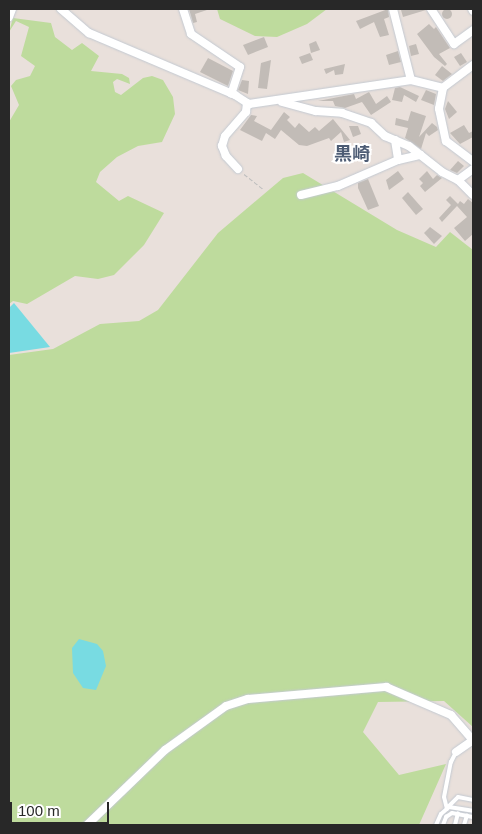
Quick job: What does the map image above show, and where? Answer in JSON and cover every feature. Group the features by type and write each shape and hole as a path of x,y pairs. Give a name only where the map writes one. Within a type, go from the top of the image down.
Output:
{"street":[{"path":"9,17 12,9"},
{"path":"61,9 89,34 231,94 246,104 280,102 411,80 443,88"},
{"path":"183,9 191,34 240,67 231,94"},
{"path":"393,9 411,80"},
{"path":"431,9 454,44 473,30"},
{"path":"473,65 443,88 439,109 446,141 473,161"},
{"path":"280,102 352,116 372,123 458,180 473,195"},
{"path":"238,169 226,156 222,146 225,136 246,112 246,104"},
{"path":"395,140 398,160"},
{"path":"301,195 338,186 398,160 420,155"},
{"path":"458,180 473,169"},
{"path":"87,825 165,750 226,706 248,698 386,687 450,716 473,740 456,752"}],"lane":[{"path":"447,809 444,798 451,762 456,752"},
{"path":"436,825 447,809 458,798 473,800"},
{"path":"447,809 454,806 473,811"},
{"path":"455,825 458,813"},
{"path":"443,825 449,815 458,813 473,817"},
{"path":"464,825 466,815"}],"path":[{"path":"238,169 263,189"}],"green space":[{"path":"217,9 327,9 307,24 277,37 255,36 220,19"},
{"path":"13,18 51,23 55,37 72,50 82,43 99,56 91,71 122,74 129,78 130,84 117,79 113,82 115,92 121,95 143,78 152,76 163,80 173,97 175,114 162,142 138,146 117,157 100,172 96,182 119,201 128,196 164,213 144,245 114,275 98,279 75,276 27,304 13,301 9,304 9,122 19,105 11,86 16,80 30,76 35,66 21,56 29,27 16,21 9,32"},
{"path":"303,173 397,230 436,247 450,232 473,250 473,727 444,701 378,702 363,732 399,775 446,764 419,825 9,825 9,355 53,349 100,324 139,321 158,310 218,233 283,178"}],"water":[{"path":"14,303 50,347 9,353 9,308"},
{"path":"79,639 97,644 103,651 106,666 96,690 83,688 73,673 72,648"}],"building":[{"path":"189,9 207,10 195,14 197,22 193,23"},
{"path":"388,9 389,17 384,19 389,35 380,37 374,22 360,29 356,21"},
{"path":"445,9 449,9 452,14 451,18 445,19 442,16 442,12"},
{"path":"401,10 426,10 403,17"},
{"path":"429,24 434,29 436,27 450,48 439,54 447,64 445,66 434,57 417,34"},
{"path":"264,37 268,47 248,55 243,45"},
{"path":"316,41 320,50 311,53 309,44"},
{"path":"416,44 419,54 411,56 409,46"},
{"path":"398,51 401,62 389,65 386,55"},
{"path":"310,53 313,60 302,64 299,57"},
{"path":"461,53 467,62 460,66 454,57"},
{"path":"208,58 233,71 228,86 200,72"},
{"path":"271,60 267,89 258,88 261,63"},
{"path":"345,64 343,74 335,75 334,70 326,74 324,69"},
{"path":"442,66 452,74 443,81 435,75"},
{"path":"242,80 249,81 248,94 238,90"},
{"path":"400,87 419,96 416,102 404,95 402,102 392,100 395,88"},
{"path":"426,90 436,94 434,105 421,100"},
{"path":"369,92 376,104 387,96 391,102 371,115 362,102 345,108 335,106 333,101 318,101 354,94 356,99"},
{"path":"448,101 457,112 449,119 445,109"},
{"path":"411,111 426,116 419,137 432,123 438,130 429,136 426,133 421,149 405,138 408,128 395,125 396,118 408,121"},
{"path":"284,112 290,117 287,120 295,128 299,123 309,132 315,127 319,131 333,119 350,140 344,142 341,132 331,141 329,138 307,146 299,145 281,130 275,139 266,133 262,141 240,130 251,115 257,116 254,121 271,130"},
{"path":"464,125 469,133 473,131 473,137 460,144 450,133"},
{"path":"349,126 358,126 361,134 353,137"},
{"path":"458,161 464,166 457,173 450,170"},
{"path":"398,171 404,179 389,190 386,180"},
{"path":"427,171 433,179 437,175 442,178 425,192 420,186 423,183 419,179"},
{"path":"368,179 379,206 368,210 358,188 358,183"},
{"path":"408,192 423,209 416,215 402,198"},
{"path":"450,196 458,204 460,201 464,204 468,199 473,203 473,234 465,241 454,228 467,217 457,206 442,222 439,218 451,205 446,200"},
{"path":"430,227 442,236 434,244 424,233"}],"district":[{"name":"黒崎","path":"352,154"}]}
